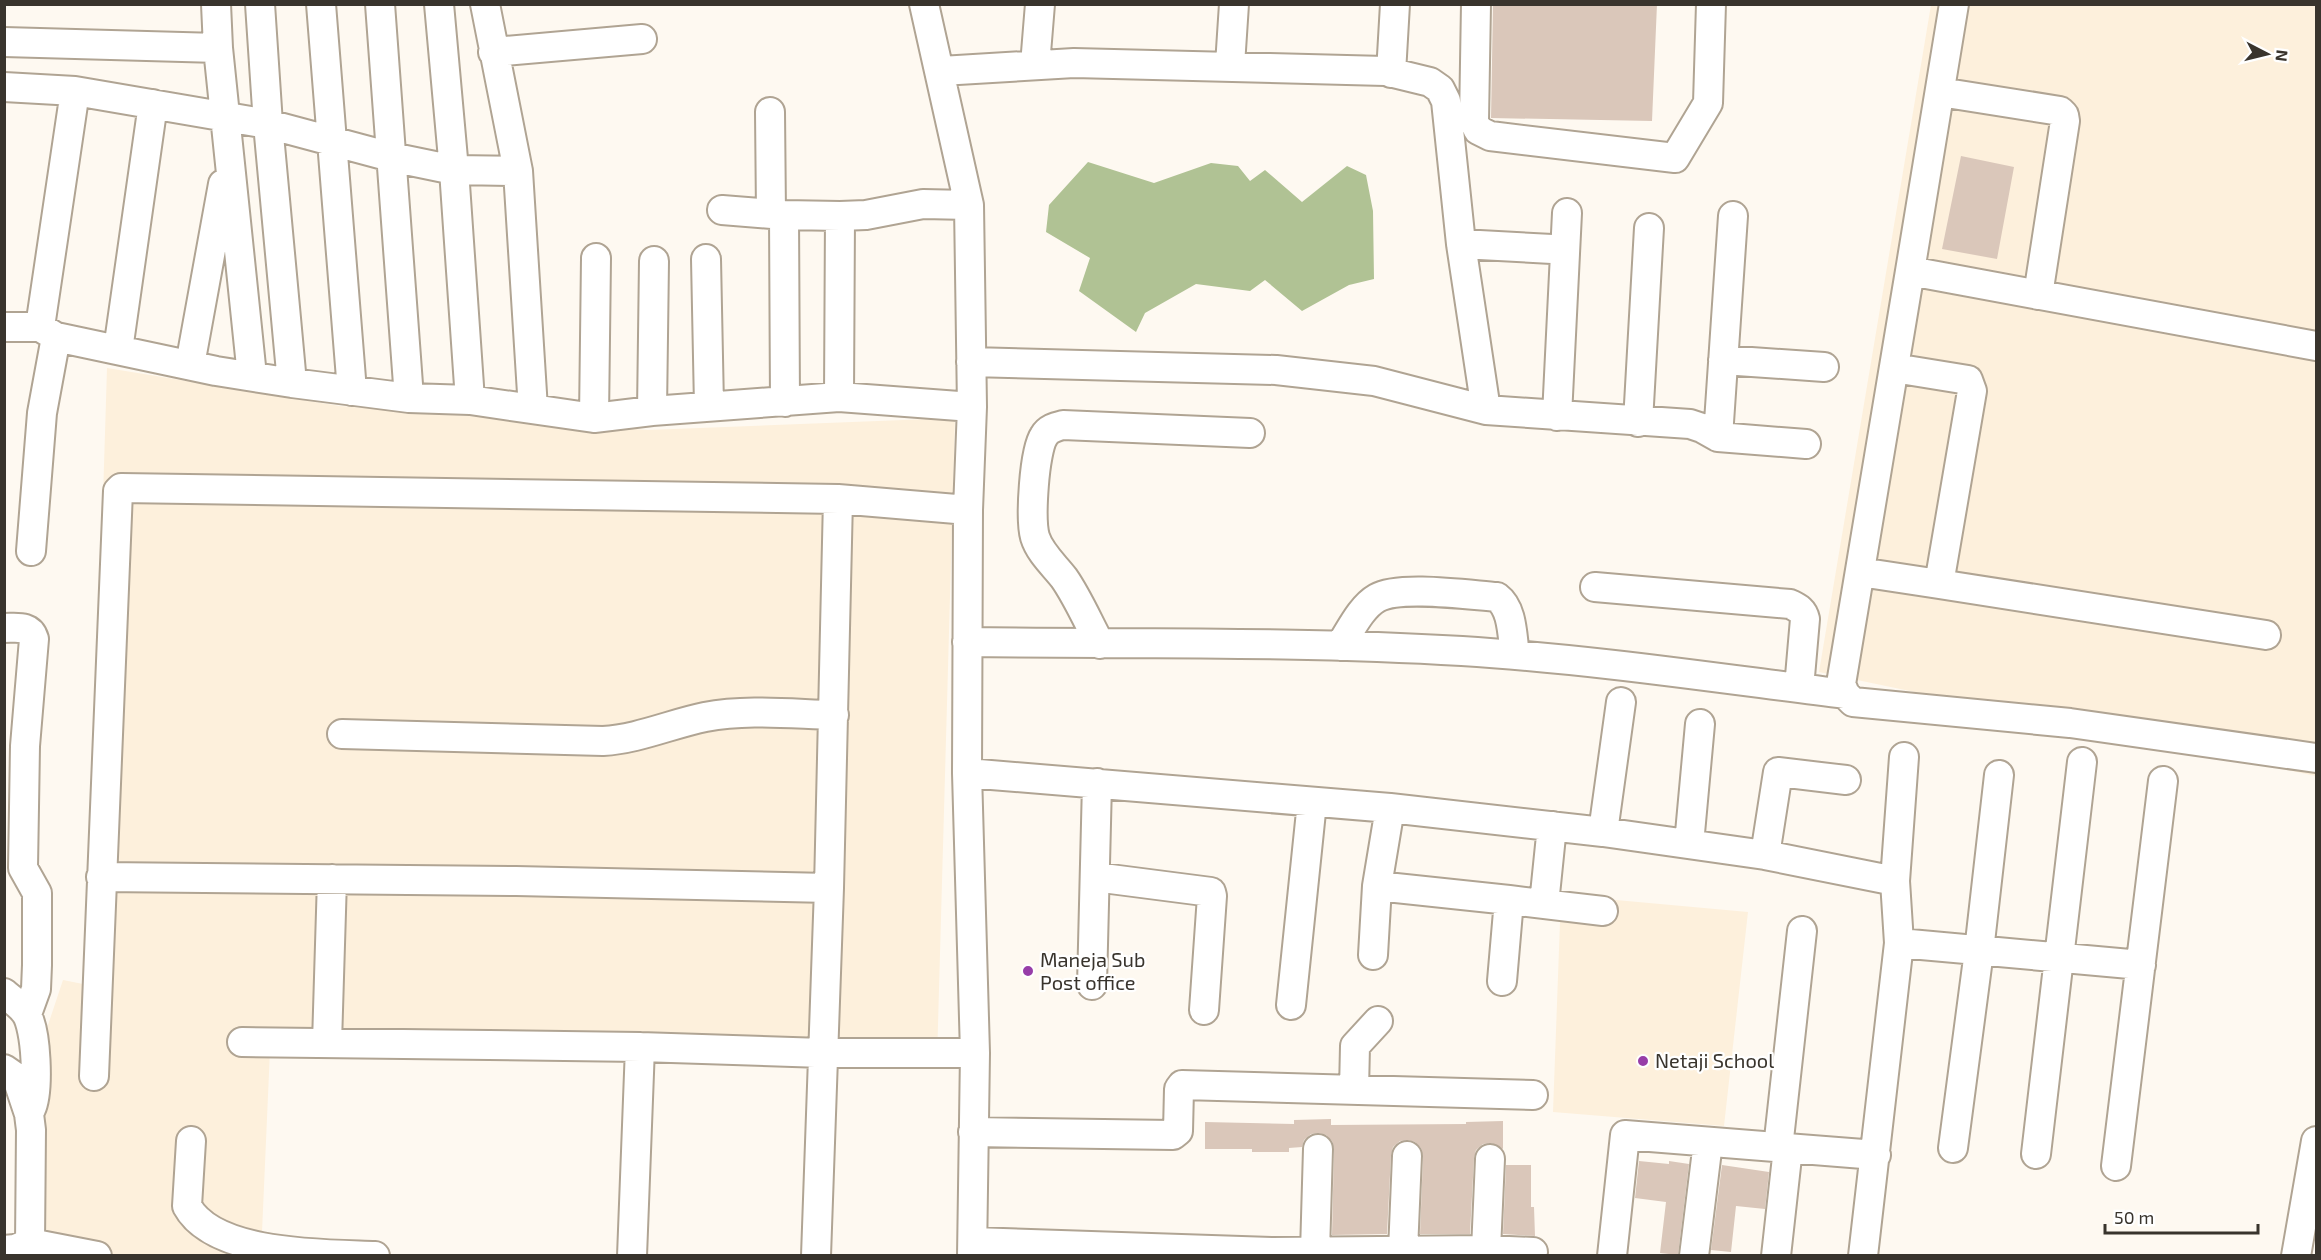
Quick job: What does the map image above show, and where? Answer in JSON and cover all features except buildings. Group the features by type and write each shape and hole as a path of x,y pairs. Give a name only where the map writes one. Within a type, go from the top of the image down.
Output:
{"street":[{"path":"216,4 218,48 252,376"},
{"path":"260,4 268,124 292,383"},
{"path":"321,4 352,391"},
{"path":"380,4 409,398"},
{"path":"439,4 454,170 470,400"},
{"path":"485,4 518,171 533,409"},
{"path":"924,4 941,71 969,205 972,407 968,510 967,773 975,1053 972,1249 1183,1252 1486,1250 1533,1252"},
{"path":"1035,65 1040,4"},
{"path":"1230,65 1234,4"},
{"path":"1391,73 1395,4"},
{"path":"1476,4 1474,121 1478,130 1490,136 1675,158 1708,103 1711,4"},
{"path":"1954,4 1841,684 1845,694 1853,702 2070,723 2316,758"},
{"path":"493,52 642,39"},
{"path":"4,42 218,48"},
{"path":"941,71 1074,63 1230,65 1391,73 1430,82 1440,89 1446,101 1461,244 1486,410"},
{"path":"4,87 75,91 268,124 391,157 454,170 518,171"},
{"path":"32,551 48,332 75,91"},
{"path":"1940,92 2060,111 2064,115 2065,121 2038,295"},
{"path":"118,350 153,104"},
{"path":"770,112 778,215 785,402"},
{"path":"190,365 229,150"},
{"path":"722,210 778,215 840,216 866,215 923,204 969,205"},
{"path":"1557,416 1567,213"},
{"path":"839,397 840,216"},
{"path":"1718,437 1733,216"},
{"path":"1638,422 1649,228"},
{"path":"1461,244 1552,249"},
{"path":"594,418 596,258"},
{"path":"705,259 709,406"},
{"path":"652,411 654,261"},
{"path":"1910,271 2316,346"},
{"path":"4,327 48,332 118,350 292,383 409,398 470,400 594,418 709,406 839,397 972,407"},
{"path":"1723,360 1824,367"},
{"path":"970,362 1276,370 1374,381 1486,410 1690,424 1718,437 1806,444"},
{"path":"1894,368 1968,381 1971,385 1972,391 1939,584"},
{"path":"1100,644 1075,596 1035,537 1032,513 1037,455 1043,436 1051,428 1063,424 1250,433"},
{"path":"94,1076 118,491 121,488 838,499 968,510"},
{"path":"816,1256 829,888 838,499"},
{"path":"1860,572 2266,635"},
{"path":"1595,587 1790,604 1804,612 1805,619 1799,688"},
{"path":"1340,646 1375,599 1404,591 1497,597 1507,610 1515,655"},
{"path":"4,628 27,628 32,632 34,639 15,746 23,868 38,893 36,988 27,1014 36,1063 33,1104 18,1098"},
{"path":"967,642 1340,646 1515,655 1576,660 1845,694"},
{"path":"1603,832 1621,702"},
{"path":"342,734 618,740 705,717 726,714 834,715"},
{"path":"1689,844 1700,724"},
{"path":"1863,1256 1899,943 1895,881 1904,757"},
{"path":"2036,1154 2082,762"},
{"path":"1765,855 1778,772 1846,780"},
{"path":"967,773 1390,808 1552,826 1765,855 1895,881"},
{"path":"1953,1148 1999,775"},
{"path":"2116,1166 2163,781"},
{"path":"1092,985 1097,783"},
{"path":"1291,1005 1312,802"},
{"path":"1373,956 1377,886 1390,808"},
{"path":"1544,904 1552,826"},
{"path":"101,877 516,881 829,888"},
{"path":"1095,877 1211,892 1204,1010"},
{"path":"327,1043 332,879"},
{"path":"1377,886 1603,911"},
{"path":"1502,981 1509,900"},
{"path":"1776,1256 1802,931"},
{"path":"1899,943 2140,965"},
{"path":"4,993 27,1014"},
{"path":"1354,1090 1355,1046 1378,1021"},
{"path":"242,1042 640,1047 823,1053 975,1053"},
{"path":"632,1256 640,1047"},
{"path":"4,1069 17,1078 18,1098 31,1130 17,1246 97,1256"},
{"path":"974,1132 1173,1135 1178,1131 1179,1089 1182,1085 1533,1095"},
{"path":"1612,1256 1625,1135 1876,1155"},
{"path":"190,1141 187,1206 200,1223 226,1236 271,1250 375,1256"},
{"path":"2296,1256 2316,1141"},
{"path":"1694,1256 1708,1142"},
{"path":"1315,1252 1318,1149"},
{"path":"1403,1251 1407,1156"},
{"path":"1486,1250 1490,1158"}],"shaded area":[{"path":"1931,5 2316,5 2316,776 1819,672"},
{"path":"1088,162 1154,183 1211,163 1238,166 1250,181 1265,170 1302,202 1347,166 1366,175 1373,211 1374,279 1349,285 1302,311 1265,280 1250,291 1196,284 1145,313 1136,332 1079,291 1090,258 1046,232 1049,205"},
{"path":"107,368 340,406 648,430 955,418 937,1061 270,1050 261,1255 106,1255 37,1243 30,1222 48,1025 63,980 88,985"},
{"name":"Netaji School","path":"1561,895 1748,912 1724,1126 1553,1112"}],"place":[{"name":"Maneja Sub Post office","path":"1028,971"},
{"name":"Netaji School","path":"1643,1061"}]}
